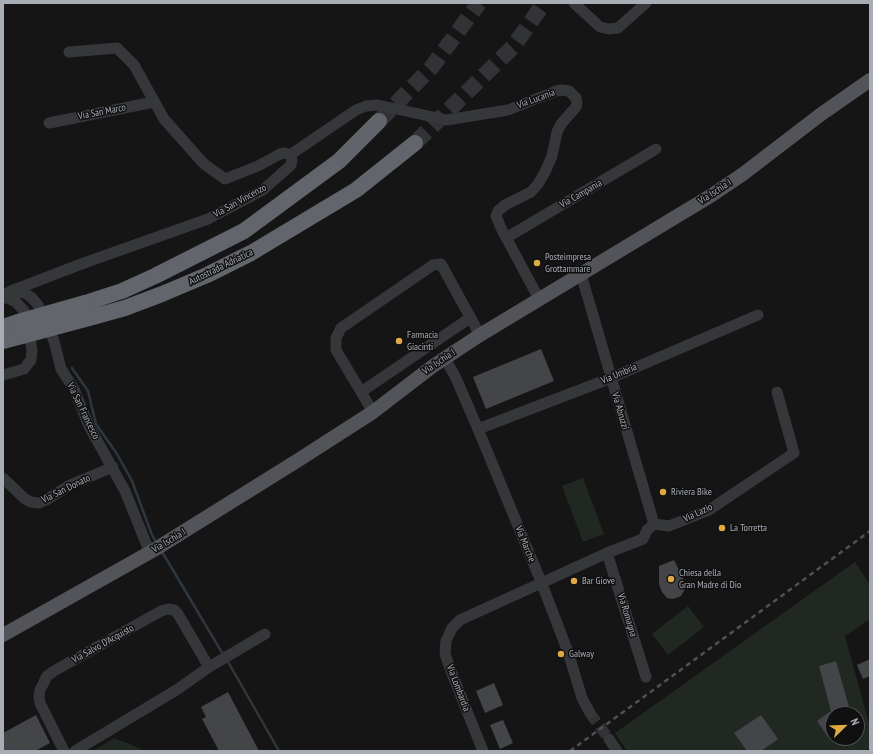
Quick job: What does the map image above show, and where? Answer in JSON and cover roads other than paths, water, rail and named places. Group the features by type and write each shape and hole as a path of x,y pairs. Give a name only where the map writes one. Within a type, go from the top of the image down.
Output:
{"highway":[{"name":"Autostrada Adriatica","path":"87,311 122,291 244,231 339,161 378,121"},
{"name":"Autostrada Adriatica","path":"3,341 14,328 87,311 125,308 162,294 251,253 356,190 415,143"}],"main road":[{"name":"Via Ischia I","path":"3,635 157,549 260,485 373,412 432,366 480,335 712,195 870,80"}],"street":[{"path":"574,3 600,27 609,29 618,28 646,3"},
{"path":"69,52 117,48 134,66 164,119 204,164 225,179 258,166 280,154 285,153 290,155"},
{"name":"Via Lucania","path":"290,155 356,110 366,106 378,105 447,120 508,110 556,91 569,91 573,94 577,102 576,108 561,124 557,132 552,156 538,184 531,192 505,205 498,211 496,216 506,238 539,299"},
{"name":"Via San Marco","path":"49,123 154,102"},
{"name":"Via Campania","path":"506,238 656,149"},
{"name":"Via San Vincenzo","path":"6,295 84,263 208,219 263,190 291,165 292,160 290,155"},
{"path":"373,412 336,350 336,338 341,328 433,265 441,264 480,335"},
{"name":"Via Abruzzi","path":"581,274 654,524"},
{"path":"3,376 24,369 31,360 32,350 29,326 24,311 16,302 7,298 6,295"},
{"name":"Via San Francesco","path":"6,295 30,296 38,305 54,341 61,369 74,389 89,426 157,549"},
{"name":"Via Umbria","path":"478,429 611,378 758,315"},
{"path":"362,392 470,318"},
{"name":"Via Marche","path":"448,356 448,364 455,376 478,429 542,584 568,652 582,698 590,713"},
{"name":"Via Lazio","path":"654,524 669,526 709,510 794,453 778,392"},
{"name":"Via San Donato","path":"3,478 25,499 31,502 39,503 70,485 113,467"},
{"path":"542,584 607,553 643,539 648,530 654,524"},
{"name":"Via Romagna","path":"607,553 646,677"},
{"name":"Via Lombardia","path":"482,751 445,654 446,641 452,628 460,620 542,584"},
{"name":"Via Salvo D'Acquisto","path":"64,751 41,706 39,697 40,690 45,679 54,671 161,611 168,609 174,610 178,614 209,667"},
{"path":"76,751 178,689 209,667 265,634"},
{"path":"609,739 617,751"}],"waterway":[{"path":"72,368 88,391 96,424 117,454 132,481 156,542"},
{"path":"161,550 224,656"},
{"path":"227,660 279,751"}],"tunnel":[{"path":"379,121 431,68 479,3"},
{"path":"415,143 513,47 544,3"},
{"path":"590,713 609,739"}],"railway":[{"path":"570,751 870,531"}],"place":[{"name":"Posteimpresa Grottammare","path":"537,263"},
{"name":"Farmacia Giacinti","path":"399,341"},
{"name":"Riviera Bike","path":"663,492"},
{"name":"La Torretta","path":"722,528"},
{"name":"Chiesa della Gran Madre di Dio","path":"671,579"},
{"name":"Bar Giove","path":"574,581"},
{"name":"Galway","path":"561,654"}]}
